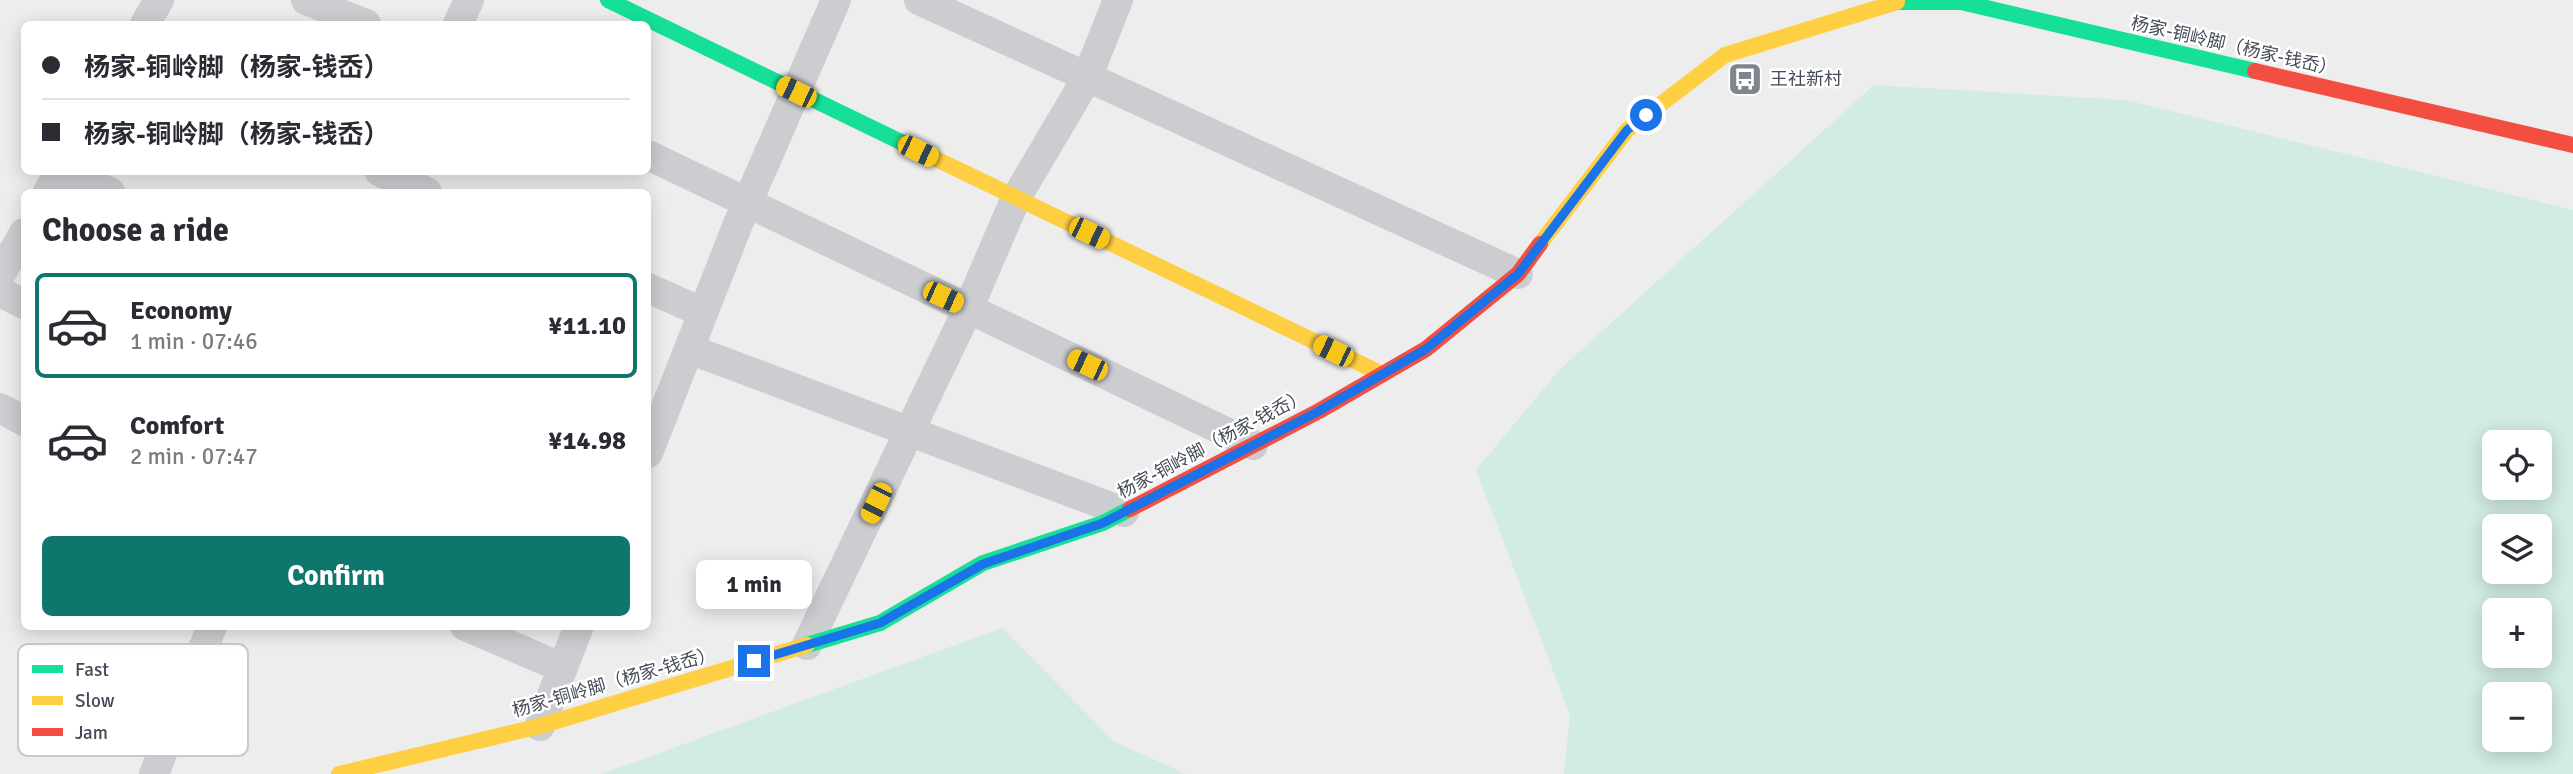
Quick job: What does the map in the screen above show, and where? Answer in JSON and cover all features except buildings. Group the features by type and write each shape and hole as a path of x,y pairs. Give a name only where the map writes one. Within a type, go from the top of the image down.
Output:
{"street":[{"path":"147,21 159,0"},
{"path":"306,0 358,21"},
{"path":"459,21 469,0"},
{"path":"608,0 651,21"},
{"path":"651,444 747,204 836,0"},
{"path":"919,0 1518,274"},
{"path":"807,645 968,309 1016,198 1087,78 1118,0"},
{"name":"杨家-铜岭脚（杨家-钱岙）","path":"339,774 540,726 880,623 983,564 1103,523 1426,349 1518,274 1627,130 1725,55 1896,1 1961,2 2573,145"},
{"path":"651,21 1382,374"},
{"path":"651,156 1253,444"},
{"path":"73,175 104,189"},
{"path":"391,179 419,189"},
{"path":"0,275 21,238"},
{"path":"651,289 702,314"},
{"path":"0,292 21,302"},
{"path":"689,349 1125,512"},
{"path":"0,408 21,419"},
{"path":"474,630 563,668"},
{"path":"540,726 577,630"},
{"path":"154,774 161,756"}],"green space":[{"path":"1874,85 2126,100 2573,210 2573,774 1564,774 1570,715 1476,470 1559,370"},
{"path":"1002,628 1115,742 1186,774 602,774"}],"traffic: fast":[{"path":"608,0 905,144"},
{"path":"1897,2 1961,2 2255,71"},
{"path":"807,645 880,623 983,563 1103,523 1130,509"}],"traffic: slow":[{"path":"1540,244 1627,130 1725,55 1897,2"},
{"path":"905,144 1382,374"},
{"path":"339,774 540,726 807,645"}],"traffic: jam":[{"path":"2255,71 2573,145"},
{"path":"1130,509 1319,411 1426,349 1518,274 1540,244"}],"place":[{"name":"王社新村","path":"1745,79"}],"route":[{"path":"754,661 880,623 983,564 1103,523 1319,411 1426,349 1518,274 1627,130 1646,115"}]}
